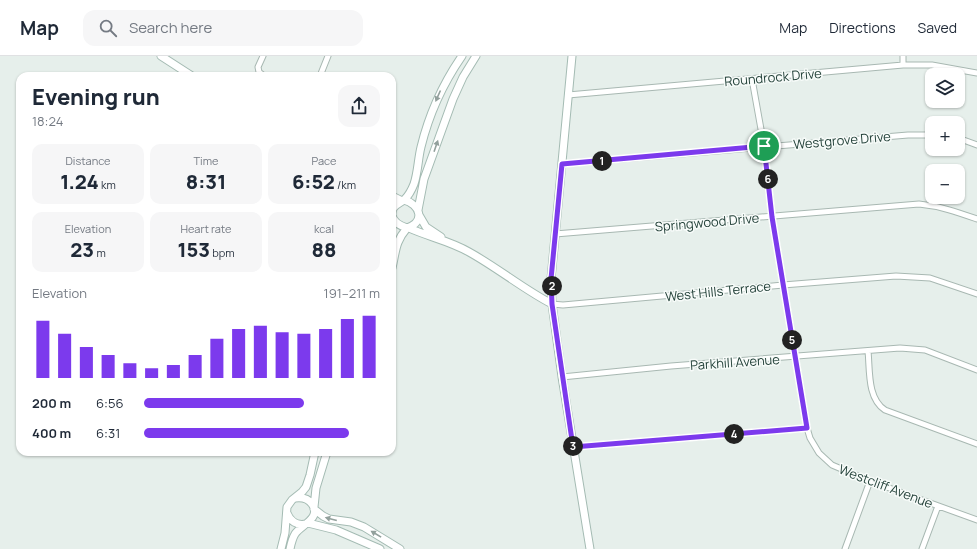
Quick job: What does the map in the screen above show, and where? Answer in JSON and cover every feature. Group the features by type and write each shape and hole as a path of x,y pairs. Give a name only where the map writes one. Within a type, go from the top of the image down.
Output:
{"main road":[{"path":"161,56 186,72"},
{"path":"396,245 399,238 415,223 424,179 453,99 476,56"},
{"path":"572,56 551,279 552,304 562,377 589,549"},
{"path":"396,205 403,201 411,190 415,181 420,150 429,118 441,91 460,59 468,69"},
{"path":"396,198 411,203 426,227 442,239"},
{"path":"396,220 400,225 442,239 468,251 537,296 552,304"},
{"path":"281,549 289,504 306,487 314,456"},
{"path":"290,549 295,533 313,516 316,488 326,456"},
{"path":"295,498 306,499 311,502 314,508 329,519 351,522 364,527 400,549"},
{"path":"287,513 290,519 295,523 307,523 336,530 380,549"}],"street":[{"path":"259,72 258,69 263,56"},
{"path":"322,72 328,56"},
{"path":"903,56 903,65"},
{"name":"Roundrock Drive","path":"568,95 903,65 932,65 977,73"},
{"name":"Westcliff Avenue","path":"752,79 764,146 772,217 807,428 810,438 819,453 832,465 870,481 977,520"},
{"name":"Westgrove Drive","path":"562,164 764,146 925,135"},
{"path":"965,141 977,145"},
{"name":"Springwood Drive","path":"555,234 919,204 950,209 977,219"},
{"name":"West Hills Terrace","path":"552,304 563,306 896,276 930,278 977,294"},
{"name":"Parkhill Avenue","path":"562,377 671,366 900,348 925,350 977,370"},
{"path":"868,351 871,386 875,400 879,406 885,410 977,444"},
{"path":"573,447 807,428"},
{"path":"845,549 870,481"},
{"path":"922,549 938,506"}],"route":[{"path":"764,146 772,217 807,428 573,447 552,304 551,279 562,164 764,146"}]}
